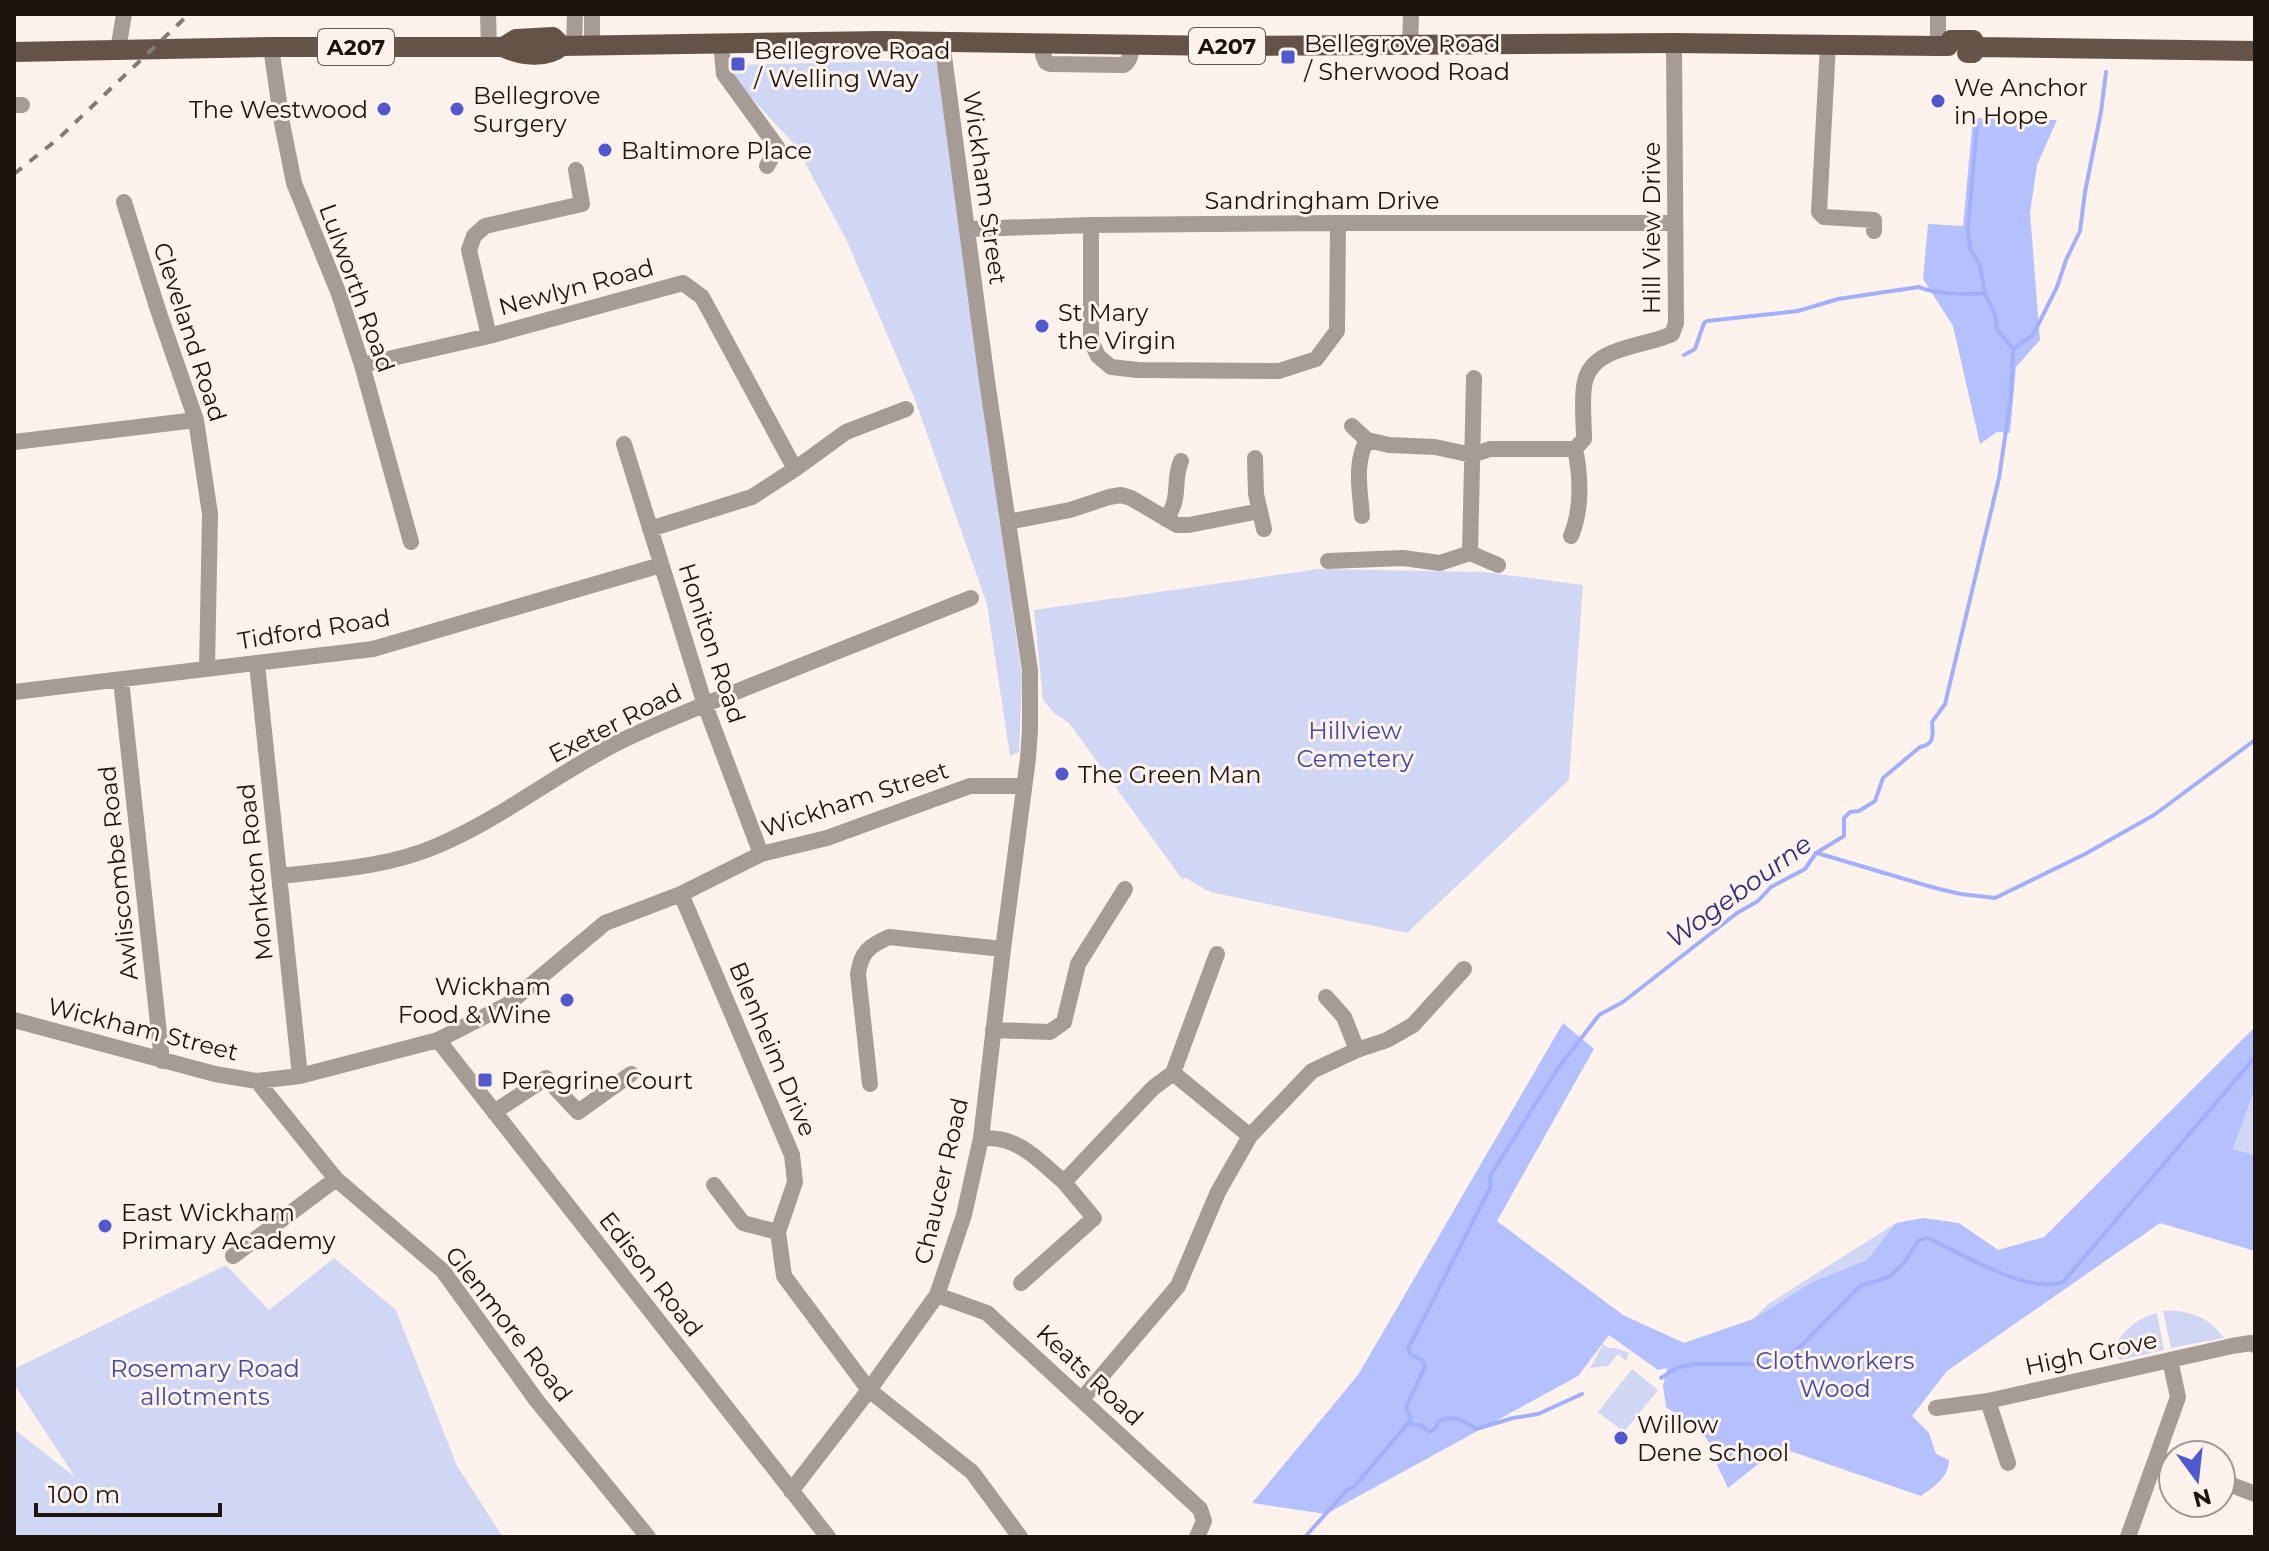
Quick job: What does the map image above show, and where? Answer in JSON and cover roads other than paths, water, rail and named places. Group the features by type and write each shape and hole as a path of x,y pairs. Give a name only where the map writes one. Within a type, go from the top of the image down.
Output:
{"main road":[{"name":"A207","path":"14,52 496,47 516,39 553,37 576,46 942,41 1410,46 1674,43 1943,46 1951,53 1973,53 1977,47 2255,51"}],"street":[{"path":"118,50 124,14"},
{"path":"488,14 496,47"},
{"path":"575,14 576,46"},
{"path":"576,46 592,14"},
{"path":"1410,46 1411,14"},
{"path":"1938,14 1943,46"},
{"name":"Wickham Street","path":"14,1020 215,1074 257,1081 300,1076 438,1040 507,1005 605,923 681,894 761,854 827,838 970,786 1024,786 1030,730 1030,670 942,41"},
{"path":"721,43 724,74 777,147 767,166"},
{"name":"Hill View Drive","path":"1571,536 1575,526 1580,472 1575,449 1584,439 1585,382 1591,368 1616,351 1675,339 1674,43"},
{"path":"1828,44 1819,212 1824,217 1874,220"},
{"name":"Lulworth Road","path":"271,47 294,183 339,294 411,542"},
{"path":"489,336 469,250 474,236 485,226 582,204 576,170"},
{"name":"Cleveland Road","path":"124,202 196,420 210,514 207,669"},
{"path":"1091,225 1091,341 1098,356 1111,367 1279,371 1316,359 1337,331 1338,223"},
{"name":"Sandringham Drive","path":"968,229 1091,225 1675,223"},
{"name":"Newlyn Road","path":"362,365 489,336 683,283 702,297 795,469"},
{"path":"1470,553 1474,378"},
{"path":"650,529 752,497 846,432 906,409"},
{"path":"14,442 196,420"},
{"path":"1352,426 1367,440 1389,445 1435,447 1472,455 1490,449 1575,449"},
{"path":"1362,516 1359,470 1361,450 1367,440"},
{"name":"Honiton Road","path":"624,444 705,705 761,854"},
{"path":"1255,458 1256,494 1264,529"},
{"path":"1166,519 1177,498 1176,472 1181,461"},
{"path":"1008,522 1058,513 1121,495 1177,525 1260,511"},
{"path":"1328,561 1403,558 1440,563 1470,553 1498,565"},
{"name":"Tidford Road","path":"14,692 373,649 661,565"},
{"name":"Exeter Road","path":"279,876 360,868 401,859 440,845 508,809 622,741 971,598"},
{"name":"Monkton Road","path":"257,664 300,1076"},
{"name":"Awliscombe Road","path":"121,680 162,1061"},
{"name":"Chaucer Road","path":"791,1491 937,1295 964,1215 981,1138 1024,786"},
{"path":"993,1030 1050,1032 1064,1022 1078,964 1125,889"},
{"name":"Blenheim Drive","path":"681,894 792,1155 795,1182 778,1232 784,1276 869,1390 972,1472 1020,1537"},
{"path":"870,1084 858,974 860,959 873,944 889,937 1003,949"},
{"path":"1064,1182 1153,1088 1173,1073 1217,954"},
{"path":"1082,1399 1178,1286 1218,1192 1250,1136 1312,1071 1387,1040 1413,1025 1464,969"},
{"path":"1326,997 1344,1017 1357,1050"},
{"name":"Edison Road","path":"438,1040 828,1537"},
{"path":"1173,1073 1250,1136"},
{"path":"494,1112 546,1078 578,1112 631,1074"},
{"name":"Glenmore Road","path":"257,1081 336,1179 443,1271 537,1401 648,1537"},
{"path":"981,1138 1004,1139 1033,1156 1064,1182 1094,1218 1021,1283"},
{"path":"233,1256 336,1179"},
{"path":"714,1185 743,1223 778,1232"},
{"name":"Keats Road","path":"937,1295 987,1313 1082,1399 1200,1509 1204,1521 1197,1537"},
{"name":"High Grove","path":"1936,1408 1988,1401 2232,1346 2255,1345"},
{"path":"2169,1439 2178,1397 2170,1360"},
{"path":"1988,1401 2008,1463"},
{"path":"2128,1537 2157,1477"}],"waterway":[{"name":"Wogebourne","path":"1305,1537 1347,1490 1355,1486 1409,1422 1411,1418 1406,1407 1425,1367 1423,1361 1410,1354 1408,1349 1491,1186 1490,1176 1556,1071 1599,1015 1623,1002 1737,913 1758,901 1771,887 1805,869 1816,853 1844,836 1844,818 1850,812 1859,811 1875,801 1883,778 1931,741 1932,722 1945,704 1999,478 2011,396 2013,349 2033,335 2080,231 2106,72"},
{"path":"1977,124 1968,229 1970,248 1980,266 1997,329 2013,349"},
{"path":"1684,355 1695,349 1707,321 1798,311 1838,299 1919,287 1951,293 1985,293"},
{"path":"1817,853 1935,888 1995,898 2085,854 2154,815 2255,740"},
{"path":"1661,1378 1677,1368 1694,1364 1761,1364 1786,1357 1860,1286 1889,1277 1904,1263 1919,1240 1928,1238 2014,1278 2032,1283 2063,1282 2255,1057"},
{"path":"1408,1424 1421,1425 1429,1432 1436,1428 1438,1422 1453,1418 1476,1429 1538,1414 1582,1394"}],"railway":[{"path":"14,174 59,138 189,14"}],"place":[{"name":"Bellegrove Road / Sherwood Road","path":"1288,57"},
{"name":"Bellegrove Road / Welling Way","path":"738,64"},
{"name":"We Anchor in Hope","path":"1938,101"},
{"name":"The Westwood","path":"384,109"},
{"name":"Bellegrove Surgery","path":"457,109"},
{"name":"Baltimore Place","path":"605,150"},
{"name":"St Mary the Virgin","path":"1042,326"},
{"name":"The Green Man","path":"1062,774"},
{"name":"Wickham Food & Wine","path":"567,1000"},
{"name":"Peregrine Court","path":"485,1080"},
{"name":"East Wickham Primary Academy","path":"105,1226"},
{"name":"Willow Dene School","path":"1621,1438"}],"park label":[{"name":"Hillview Cemetery","path":"1355,744"},
{"name":"Clothworkers Wood","path":"1835,1374"},
{"name":"Rosemary Road allotments","path":"205,1382"}]}
